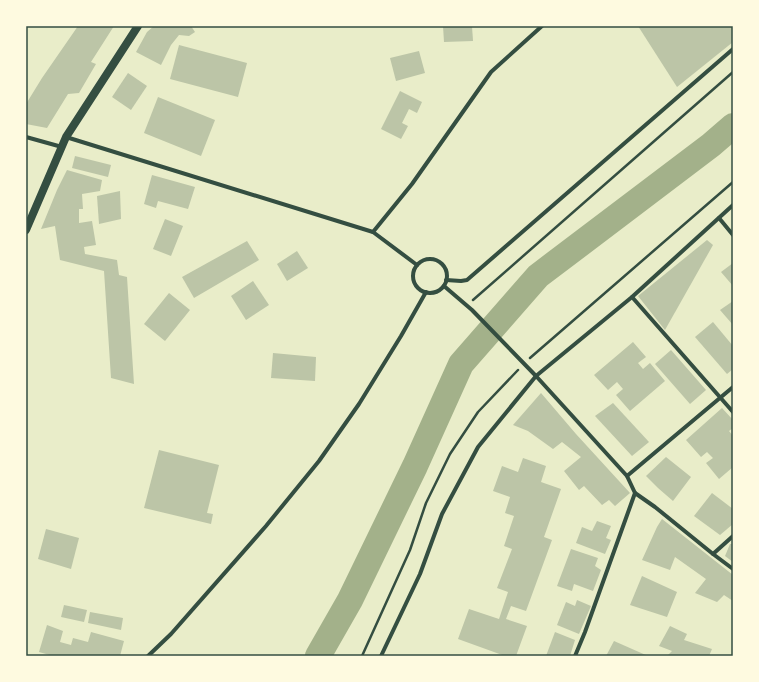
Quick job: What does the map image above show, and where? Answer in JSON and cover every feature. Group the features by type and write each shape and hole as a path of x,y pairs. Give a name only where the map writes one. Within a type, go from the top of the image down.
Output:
{"main road":[{"path":"26,230 66,137 138,26"}],"street":[{"path":"373,232 412,184 491,72 542,26"},
{"path":"446,280 467,280 733,49"},
{"path":"26,137 62,147"},
{"path":"66,137 373,232 417,265"},
{"path":"381,656 420,574 442,514 478,447 536,376 632,296 733,205"},
{"path":"719,218 733,235"},
{"path":"432,259 438,261 446,269 446,280 444,286 440,290 435,292 426,292 416,285 413,275 414,270 417,265 432,259"},
{"path":"444,286 467,305 536,376 627,476 635,493 733,569"},
{"path":"148,656 171,634 266,526 319,461 359,404 426,292"},
{"path":"632,296 733,412"},
{"path":"627,476 733,387"},
{"path":"575,656 635,493"},
{"path":"713,554 733,536"}],"path":[{"path":"467,305 733,72"},
{"path":"362,656 410,550 426,503 450,454 478,412 524,364 733,182"}],"building":[{"path":"78,26 114,26 91,62 96,64 79,93 68,94 47,128 26,124 26,104"},
{"path":"154,26 191,26 195,32 189,36 179,35 171,45 161,65 136,52 147,32"},
{"path":"443,26 472,26 473,41 444,42"},
{"path":"638,26 733,26 733,42 677,87"},
{"path":"179,45 247,63 238,97 170,79"},
{"path":"419,51 425,73 396,81 390,58"},
{"path":"128,73 147,86 131,110 112,97"},
{"path":"400,91 422,102 417,113 409,109 402,123 408,126 401,139 381,129"},
{"path":"158,97 215,120 201,156 144,133"},
{"path":"75,156 111,165 108,177 72,168"},
{"path":"67,170 102,180 100,191 82,194 83,209 79,209 79,223 92,221 96,245 84,247 85,254 117,260 119,275 127,277 134,384 111,378 104,271 60,260 55,226 41,229"},
{"path":"152,175 195,187 188,209 158,201 156,208 144,204"},
{"path":"120,191 121,219 99,224 97,196"},
{"path":"165,219 183,226 171,256 153,249"},
{"path":"707,240 713,245 665,330 638,296"},
{"path":"247,241 259,260 194,298 182,277"},
{"path":"297,251 308,268 287,281 277,264"},
{"path":"733,263 733,286 721,272"},
{"path":"253,281 269,305 246,320 231,296"},
{"path":"169,293 190,310 165,341 144,324"},
{"path":"733,301 733,325 720,310"},
{"path":"713,322 733,346 733,369 727,374 695,337"},
{"path":"633,342 646,357 638,363 643,369 650,363 665,381 630,411 616,395 623,389 617,382 608,390 594,375"},
{"path":"671,350 706,390 690,404 655,364"},
{"path":"273,353 316,357 315,381 271,378"},
{"path":"541,393 630,493 615,506 609,500 602,505 584,486 579,490 564,471 581,457 562,442 553,449 528,431 513,425"},
{"path":"613,403 649,442 632,456 595,416"},
{"path":"722,408 733,420 733,428 729,431 733,436 733,467 719,479 706,463 713,458 707,452 701,457 686,440"},
{"path":"159,450 219,465 207,513 213,514 211,524 144,508"},
{"path":"666,457 691,477 673,501 646,476"},
{"path":"523,458 546,466 541,482 561,489 544,537 552,540 526,611 511,606 506,619 527,626 516,656 505,656 458,639 469,609 499,619 508,592 497,588 512,549 504,546 514,516 505,513 510,497 493,491 502,466 518,472"},
{"path":"712,493 733,509 733,524 720,535 694,516"},
{"path":"662,519 733,575 733,601 724,595 717,602 695,593 706,579 675,557 670,570 642,560"},
{"path":"597,521 611,526 606,538 611,540 605,554 576,543 582,527 592,531"},
{"path":"46,529 79,538 71,569 38,559"},
{"path":"730,544 733,544 733,562 725,556"},
{"path":"571,549 598,558 595,566 601,570 593,591 574,584 572,591 557,586"},
{"path":"642,576 677,592 667,617 630,605"},
{"path":"577,600 591,606 579,634 557,625 566,602 575,606"},
{"path":"64,605 87,610 84,622 61,617"},
{"path":"90,612 123,618 121,630 88,623"},
{"path":"47,625 63,631 60,642 71,645 73,638 88,642 91,632 124,641 120,656 53,656 39,652"},
{"path":"670,626 687,634 684,640 712,649 709,656 667,656 672,651 659,646"},
{"path":"555,632 575,640 570,656 546,656"},
{"path":"614,641 648,656 606,656"}],"waterway":[{"path":"318,656 350,600 415,466 461,364 538,276 711,145 733,126"}]}
